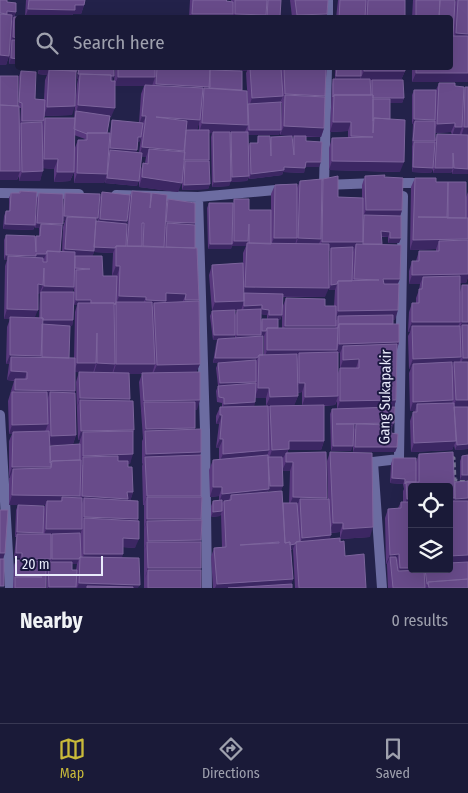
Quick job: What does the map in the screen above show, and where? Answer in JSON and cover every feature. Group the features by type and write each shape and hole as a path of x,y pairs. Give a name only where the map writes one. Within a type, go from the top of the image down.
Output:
{"street":[{"path":"328,0 328,15"},
{"path":"327,70 319,186 344,183 441,182"},
{"name":"Gang Sukapakir","path":"382,588 373,462 399,459 403,183"},
{"path":"0,193 198,197 295,188"},
{"path":"198,197 205,430 207,588"},
{"path":"0,415 10,588"}],"path":[{"path":"443,457 453,457 454,478 456,481 468,482"}],"building":[{"path":"0,0 16,3 16,12 7,11 7,14 0,13"},
{"path":"29,0 85,0 84,5 75,5 75,10 28,9"},
{"path":"193,0 227,0 233,2 233,14 192,14"},
{"path":"235,0 267,0 266,15 235,14"},
{"path":"268,0 281,0 280,15 267,15"},
{"path":"295,0 328,0 327,14 297,15"},
{"path":"340,0 366,0 365,15 339,15"},
{"path":"368,0 405,0 405,15 367,15"},
{"path":"416,0 440,0 439,15 416,15"},
{"path":"440,0 455,0 453,36 453,15 439,15"},
{"path":"458,0 468,0 468,34 456,33"},
{"path":"0,14 12,15 9,56 0,55"},
{"path":"15,17 15,37 13,37"},
{"path":"453,36 468,36 468,73 416,73 416,70 453,70"},
{"path":"12,40 15,40 15,59 11,58"},
{"path":"49,70 76,71 75,106 47,107"},
{"path":"79,70 114,70 114,76 78,74"},
{"path":"118,70 155,70 155,77 118,77"},
{"path":"157,70 210,70 210,87 156,84"},
{"path":"210,70 242,71 242,90 209,88"},
{"path":"250,70 281,70 283,96 252,98"},
{"path":"284,70 326,70 325,96 285,94"},
{"path":"337,70 361,70 361,76 336,76"},
{"path":"364,70 405,70 405,71"},
{"path":"21,71 36,72 35,99 45,100 43,121 22,121 22,103 19,102"},
{"path":"80,74 111,75 111,81 115,81 115,108 78,105"},
{"path":"0,76 18,76 18,106 0,105"},
{"path":"333,79 370,79 371,95 334,95 333,97"},
{"path":"372,80 403,80 404,98 373,98"},
{"path":"439,83 455,83 455,86 464,87 462,127 455,127 455,123 437,124"},
{"path":"145,85 203,88 200,120 156,117 187,121 184,151 142,147 146,116 142,116"},
{"path":"465,87 468,87 468,127 464,127"},
{"path":"204,88 247,91 248,125 202,123"},
{"path":"414,90 436,90 435,120 414,119"},
{"path":"285,95 325,97 324,128 284,126"},
{"path":"334,95 373,95 373,133 374,118 405,120 404,162 332,161 332,138 373,137 351,136 351,122 333,122"},
{"path":"373,99 390,99 390,119 374,118 373,121"},
{"path":"281,102 281,130 249,130 248,104"},
{"path":"0,105 19,106 20,171 0,171"},
{"path":"76,111 110,116 107,133 87,134 74,129"},
{"path":"45,118 75,118 74,172 57,172 58,159 44,159"},
{"path":"112,120 143,123 141,137 138,137 137,150 110,148"},
{"path":"415,121 435,121 435,141 413,141"},
{"path":"42,122 43,171 22,172 21,123"},
{"path":"186,130 209,130 209,160 184,160"},
{"path":"213,132 230,132 231,181 214,182"},
{"path":"231,132 248,132 249,176 232,177"},
{"path":"87,133 110,133 107,174 77,173 78,140 87,140"},
{"path":"437,134 468,135 468,169 454,168 453,153 453,168 435,168"},
{"path":"258,136 270,136 271,156 271,137 292,136 294,155 294,136 306,136 306,141 322,142 321,162 306,162 305,168 284,167 284,170 251,174 250,143 258,143"},
{"path":"414,142 435,142 433,168 413,167"},
{"path":"149,149 185,152 182,183 142,177 143,163 148,164"},
{"path":"110,150 142,153 139,181 107,178"},
{"path":"185,161 209,161 210,184 184,185"},
{"path":"385,175 384,177 403,178 402,210 366,210 365,176"},
{"path":"338,176 338,197 363,198 363,242 322,242 323,179"},
{"path":"415,178 436,178 436,182 448,182 448,217 418,217 468,218 468,239 413,240"},
{"path":"322,179 321,239 298,238 300,181"},
{"path":"448,182 466,182 466,218 447,218"},
{"path":"297,184 297,238 274,238 275,185"},
{"path":"20,191 37,192 35,225 5,224 6,211 10,211 11,193 20,193"},
{"path":"132,191 151,193 150,208 152,193 167,195 164,247 143,246 144,223 142,223 142,246 127,246"},
{"path":"102,192 130,195 127,221 100,219"},
{"path":"39,193 63,194 63,224 37,223"},
{"path":"65,193 100,194 98,218 64,216"},
{"path":"168,199 195,203 195,223 166,222"},
{"path":"234,199 249,199 249,210 271,210 271,244 249,243 249,224 248,241 234,241"},
{"path":"209,203 233,203 232,244 210,244"},
{"path":"364,215 401,216 401,238 390,238 390,232 381,231 382,244 363,244"},
{"path":"67,217 96,218 94,251 65,249"},
{"path":"96,221 127,224 126,246 116,246 115,248 94,247"},
{"path":"167,223 195,225 195,248 166,247"},
{"path":"41,224 62,225 60,252 47,251 46,254 36,254 36,256 6,255 6,235 35,236 36,252 36,236 40,236"},
{"path":"468,240 468,274 412,275 412,261 419,261 419,251 439,251 439,241"},
{"path":"247,243 329,244 329,288 245,287"},
{"path":"356,244 401,245 400,279 383,279 384,284 399,284 398,310 338,311 338,281 379,280 354,279"},
{"path":"116,246 197,248 199,300 185,300 186,294 166,293 166,301 146,300 146,297 119,296 120,266 116,266"},
{"path":"353,247 352,281 338,281 337,284 331,285 331,248"},
{"path":"47,251 75,252 74,287 44,286 44,268 43,285 38,284 38,310 7,309 8,256 43,258 43,262 47,262"},
{"path":"75,256 102,256 103,276 117,276 115,305 114,303 91,303 91,300 76,300 76,270 90,269 75,268"},
{"path":"243,263 244,301 215,302 212,265"},
{"path":"460,276 460,322 412,322 412,303 419,303 419,289 422,289 423,277"},
{"path":"462,285 468,285 468,322 462,322"},
{"path":"41,292 74,292 73,320 43,320 41,318"},
{"path":"244,293 283,294 282,315 269,315 269,310 262,309 262,305 244,306"},
{"path":"286,298 325,299 325,306 336,306 336,326 285,326"},
{"path":"199,301 200,364 157,365 154,303"},
{"path":"116,302 152,302 155,364 116,364"},
{"path":"78,303 114,303 115,364 97,363 97,333 96,363 77,363"},
{"path":"261,309 261,335 237,335 237,310"},
{"path":"235,310 235,335 214,335 212,311"},
{"path":"393,315 393,324 339,324 338,328 338,316"},
{"path":"10,317 43,318 41,356 10,355"},
{"path":"262,319 278,319 278,328 267,328 266,331 262,331"},
{"path":"42,324 70,326 69,358 42,357"},
{"path":"339,324 399,324 399,342 339,344"},
{"path":"462,325 468,325 468,358 463,358"},
{"path":"412,326 460,326 461,357 413,359"},
{"path":"267,328 338,328 337,350 267,350"},
{"path":"263,336 263,355 259,355 256,358 215,358 218,339"},
{"path":"397,344 396,400 340,401 340,368 359,368 359,359 343,360 343,346"},
{"path":"338,352 338,396 305,397 305,383 299,383 299,353"},
{"path":"297,354 298,396 270,397 269,388 258,388 259,355"},
{"path":"11,357 75,358 75,391 15,390 15,379 27,379 27,372 11,371"},
{"path":"256,360 256,382 220,383 218,363"},
{"path":"452,362 453,400 413,402 413,364"},
{"path":"454,362 468,362 468,400 456,400"},
{"path":"79,372 129,373 130,399 80,398"},
{"path":"200,372 200,400 144,401 142,373"},
{"path":"256,383 255,402 224,404 224,398 219,397 218,386"},
{"path":"12,392 47,392 48,424 12,425"},
{"path":"50,392 75,393 76,435 51,436"},
{"path":"80,400 133,401 134,430 81,431"},
{"path":"144,402 195,402 195,428 146,429"},
{"path":"454,403 456,441 414,443 413,412 417,412 417,404"},
{"path":"324,405 324,441 289,441 289,449 272,450 270,406"},
{"path":"268,406 269,450 223,454 223,439 220,439 222,415 220,415 220,407"},
{"path":"395,407 394,423 336,424 354,424 353,446 333,446 332,409"},
{"path":"454,407 468,407 468,444 457,445"},
{"path":"356,424 391,425 391,433 398,434 397,447 355,447"},
{"path":"201,429 201,452 146,454 145,431"},
{"path":"49,431 51,467 12,467 13,432"},
{"path":"133,431 133,454 83,456 83,432"},
{"path":"80,444 80,460 52,461 50,463 50,446"},
{"path":"326,452 327,498 293,497 293,462 286,462 286,453"},
{"path":"330,452 372,453 373,527 343,529 343,523 333,523"},
{"path":"453,452 455,498 453,498 453,483 408,483 407,499 406,482 419,482 419,454"},
{"path":"201,455 201,496 147,496 145,457"},
{"path":"268,455 269,489 222,494 222,487 213,487 213,460"},
{"path":"468,455 468,475 462,475 462,456"},
{"path":"118,456 118,461 128,461 128,467 132,467 133,492 127,492 128,499 82,496 83,457"},
{"path":"268,457 282,457 283,486 270,486"},
{"path":"393,458 416,458 416,482 406,482 405,484 405,479 392,478"},
{"path":"81,460 80,496 12,495 13,469 51,468 52,461"},
{"path":"468,481 468,498 455,499 455,482"},
{"path":"282,491 285,543 290,542 293,579 217,584 214,548 226,547 224,501 231,500 231,495","holes":["279,542 279,543 240,545"]},
{"path":"62,497 82,498 82,529 46,529 47,501 62,501"},
{"path":"147,497 202,497 201,519 147,519"},
{"path":"84,498 138,501 138,519 84,517"},
{"path":"300,499 329,499 331,535 302,538"},
{"path":"222,500 222,511 213,512 213,501"},
{"path":"453,501 468,501 468,555 453,556"},
{"path":"401,502 408,502 408,568 400,568 399,554 390,555 388,509 401,508"},
{"path":"283,503 297,503 300,541 295,544 285,543"},
{"path":"18,505 44,506 43,533 17,532"},
{"path":"0,510 8,510 5,553 0,553"},
{"path":"84,518 139,521 139,539 123,538 123,554 84,554"},
{"path":"202,520 201,540 148,541 147,521"},
{"path":"80,533 81,557 79,559 52,559 52,534"},
{"path":"17,534 51,534 51,559 22,559 22,553 16,553"},
{"path":"340,538 340,542 344,541 345,556 364,554 366,588 299,588 296,542"},
{"path":"147,542 201,542 201,568 148,568"},
{"path":"80,557 139,558 140,585 79,583"},
{"path":"390,557 396,557 398,571 424,573 425,588 393,588"},
{"path":"0,559 4,559 4,586 0,586"},
{"path":"16,560 46,562 46,588 15,588 15,577 42,577 16,576"},
{"path":"48,562 72,562 72,570 77,570 76,587 49,587"},
{"path":"468,562 468,579 428,582 427,584 426,573 453,573 453,563"},
{"path":"148,570 201,570 201,588 148,588"},
{"path":"468,579 468,588 429,588 428,582"},
{"path":"292,584 292,588 228,588"},
{"path":"87,586 133,587 133,588 87,588"}]}
